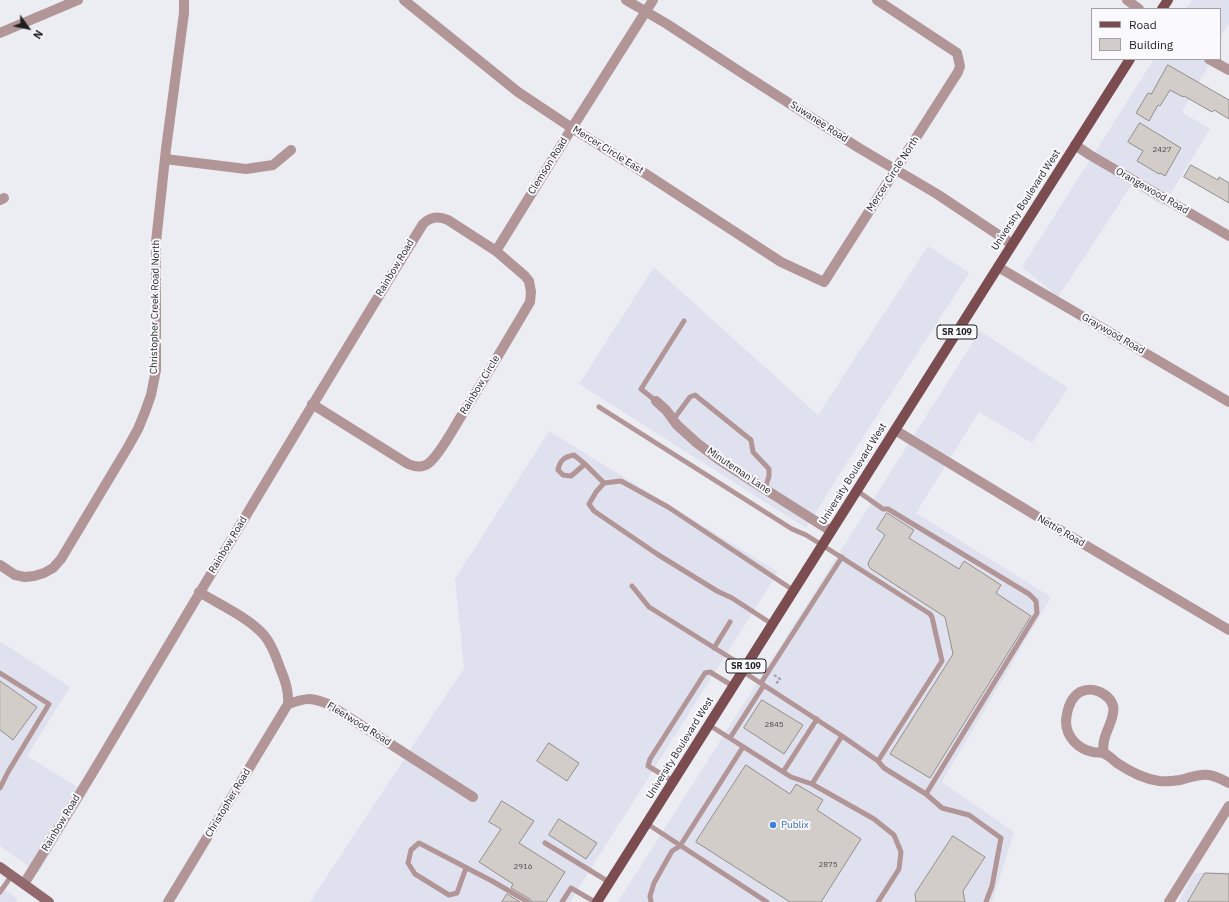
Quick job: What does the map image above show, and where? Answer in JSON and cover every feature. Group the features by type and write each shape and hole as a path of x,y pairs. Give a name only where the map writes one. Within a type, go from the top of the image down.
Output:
{"main road":[{"name":"University Boulevard West","path":"596,902 1129,60"},
{"path":"0,867 49,902"}],"street":[{"path":"0,33 78,0"},
{"name":"Christopher Creek Road North","path":"0,565 15,575 25,577 44,573 53,568 61,558 138,429 151,395 156,370 156,242 184,13 184,0"},
{"name":"Mercer Circle East","path":"404,0 518,92 781,262 824,282"},
{"name":"Suwanee Road","path":"626,0 667,24 745,75 936,194 1012,244"},
{"name":"Clemson Road","path":"496,251 653,0"},
{"name":"Mercer Circle North","path":"824,282 958,72 960,66 957,53 877,0"},
{"path":"1127,0 1138,8"},
{"path":"1212,60 1229,70"},
{"name":"Orangewood Road","path":"1075,145 1229,236"},
{"path":"165,160 246,168 273,165 291,150"},
{"name":"Rainbow Circle","path":"312,404 408,464 420,466 427,464 435,457 530,302 531,292 529,281 525,276 496,251 448,220 440,217"},
{"name":"Rainbow Road","path":"24,884 105,753 199,592 422,224 427,220 440,217"},
{"name":"Graywood Road","path":"998,267 1229,402"},
{"name":"Minuteman Lane","path":"656,401 666,410 672,420 696,443 718,459 831,531"},
{"name":"Nettie Road","path":"894,430 1229,630"},
{"path":"199,592 248,621 262,633 269,643 287,685 289,695 288,704"},
{"path":"1104,753 1103,747 1114,716 1113,703 1110,698 1098,690 1089,689 1082,691 1075,695 1071,701 1067,714 1066,727 1070,738 1085,749 1092,752 1104,753 1130,771 1159,781 1180,780 1202,774 1216,777 1229,783"},
{"name":"Fleetwood Road","path":"288,704 303,699 316,700 328,704 473,797"},
{"name":"Christopher Road","path":"168,902 288,704"},
{"path":"1169,902 1229,806"}],"lane":[{"path":"656,401 641,389 684,321"},
{"path":"672,420 690,397 695,395 751,440 753,452 769,469 769,476 765,489"},
{"path":"599,408 792,529 806,535 842,557 930,614 942,661 878,761"},
{"path":"585,464 571,476 563,475 558,470 560,462 566,457 574,455 585,464 604,483"},
{"path":"772,624 732,598 717,591 664,558 594,511 589,504 596,492 604,483 621,481 661,503 794,590"},
{"path":"856,490 883,509 888,509 1029,594 1036,601 1037,613 926,794"},
{"path":"730,738 842,557"},
{"path":"632,586 649,607 714,648 763,684 878,761 884,768 926,794 942,808 969,815 1001,838 992,886 986,902"},
{"path":"714,648 730,622"},
{"path":"673,781 648,766 650,758 706,673 710,672 733,686"},
{"path":"0,673 49,704 0,788"},
{"path":"783,772 817,719"},
{"path":"708,725 791,777 812,784 874,819 894,835 901,852 899,869 878,902"},
{"path":"812,784 842,736"},
{"path":"651,902 650,896 654,882 672,851 680,846 744,747"},
{"path":"646,824 767,902"},
{"path":"466,868 457,893 449,894 415,874 408,863 411,850 419,843 466,868 528,902"},
{"path":"545,843 609,882"},
{"path":"0,892 12,875"},
{"path":"562,902 571,888 596,902"}],"path":[{"path":"773,675 780,679 776,685"}],"shaded area":[{"path":"1192,0 1229,0 1229,23 1221,35 1221,8 1187,8"},
{"path":"1153,60 1210,60 1207,68 1182,112 1210,129 1163,206 1131,186 1058,297 1022,267"},
{"path":"928,246 969,273 806,528 579,384 654,267 818,415"},
{"path":"980,331 1068,388 1032,443 979,412 916,513 1051,597 942,782 1014,832 992,902 618,902"},
{"path":"549,431 778,572 570,902 310,902 464,668 455,579"},
{"path":"0,641 70,687 27,756 87,793 38,873 0,846"},
{"path":"1229,872 1229,902 1179,902 1194,873"},
{"path":"0,886 18,899 16,902 0,902"}],"building":[{"path":"1168,65 1229,100 1229,119 1214,110 1212,112 1170,90 1160,106 1158,105 1149,121 1136,113 1148,93 1151,94"},
{"path":"1140,123 1181,148 1165,176 1137,161 1143,151 1128,142"},
{"path":"1191,165 1218,180 1219,177 1229,183 1229,203 1184,177"},
{"path":"887,513 914,530 909,538 959,569 964,561 1001,585 996,593 1031,616 930,778 890,754 953,654 945,617 871,569 868,565 885,535 877,529"},
{"path":"0,681 37,707 13,740 0,730"},
{"path":"762,700 803,725 784,754 744,728"},
{"path":"549,743 579,763 567,781 537,761"},
{"name":"Publix","path":"746,765 790,794 796,784 823,800 817,810 861,839 821,902 790,902 696,842"},
{"path":"502,801 534,821 519,843 565,872 546,902 532,902 530,899 511,888 513,884 479,862 501,829 489,822"},
{"path":"559,819 597,843 586,859 549,835"},
{"path":"953,836 985,857 963,891 965,902 916,902 915,894"},
{"path":"1205,873 1229,874 1229,902 1188,902"},
{"path":"507,894 520,902 502,902"}],"place":[{"name":"Publix","path":"773,825"}]}
